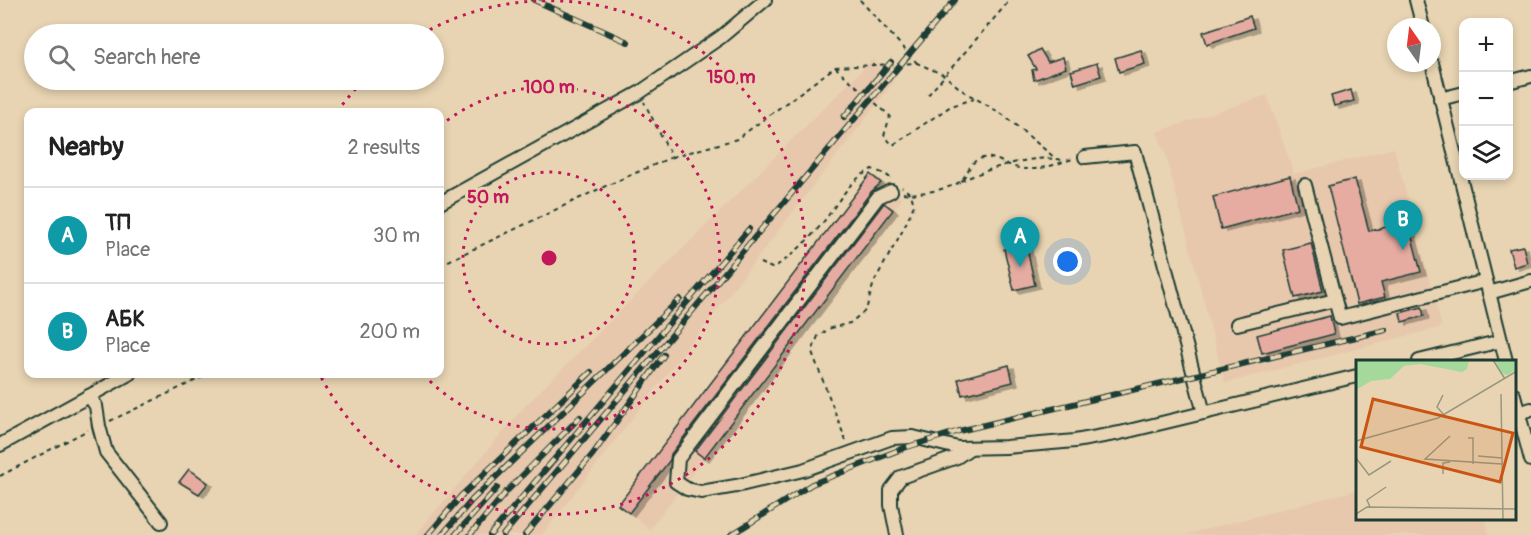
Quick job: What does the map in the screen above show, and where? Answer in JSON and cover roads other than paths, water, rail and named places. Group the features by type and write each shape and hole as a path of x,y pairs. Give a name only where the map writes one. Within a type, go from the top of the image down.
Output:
{"street":[{"path":"444,201 639,93 721,37 765,0"},
{"path":"1416,0 1421,18"},
{"path":"1434,72 1506,360"},
{"path":"1513,81 1531,76"},
{"path":"1440,99 1459,94"},
{"path":"1085,158 1135,152 1204,413"},
{"path":"896,186 878,197 678,459 676,482 687,489 701,492 736,486 803,470 892,438 913,437 958,448 1075,441 1120,433 1356,376"},
{"path":"1305,186 1340,318 1488,287 1531,281"},
{"path":"1237,324 1335,300"},
{"path":"1423,360 1501,341"},
{"path":"0,445 122,378"},
{"path":"89,396 96,406 106,452 161,522"},
{"path":"1516,397 1525,411 1531,460"},
{"path":"897,535 891,505 891,490 901,477 957,457 971,448"}],"railway":[{"path":"534,0 628,42"},
{"path":"503,535 955,0"},
{"path":"844,117 891,62"},
{"path":"490,535 749,229"},
{"path":"442,535 472,500 680,299"},
{"path":"731,535 812,484 904,448 959,431 1386,330"},
{"path":"525,535 593,454 664,355"},
{"path":"428,535 461,496 591,372"},
{"path":"470,535 507,491 580,417"},
{"path":"455,535 497,488"}],"place":[{"name":"АБК","path":"1403,250"},
{"name":"ТП","path":"1020,267"}]}
